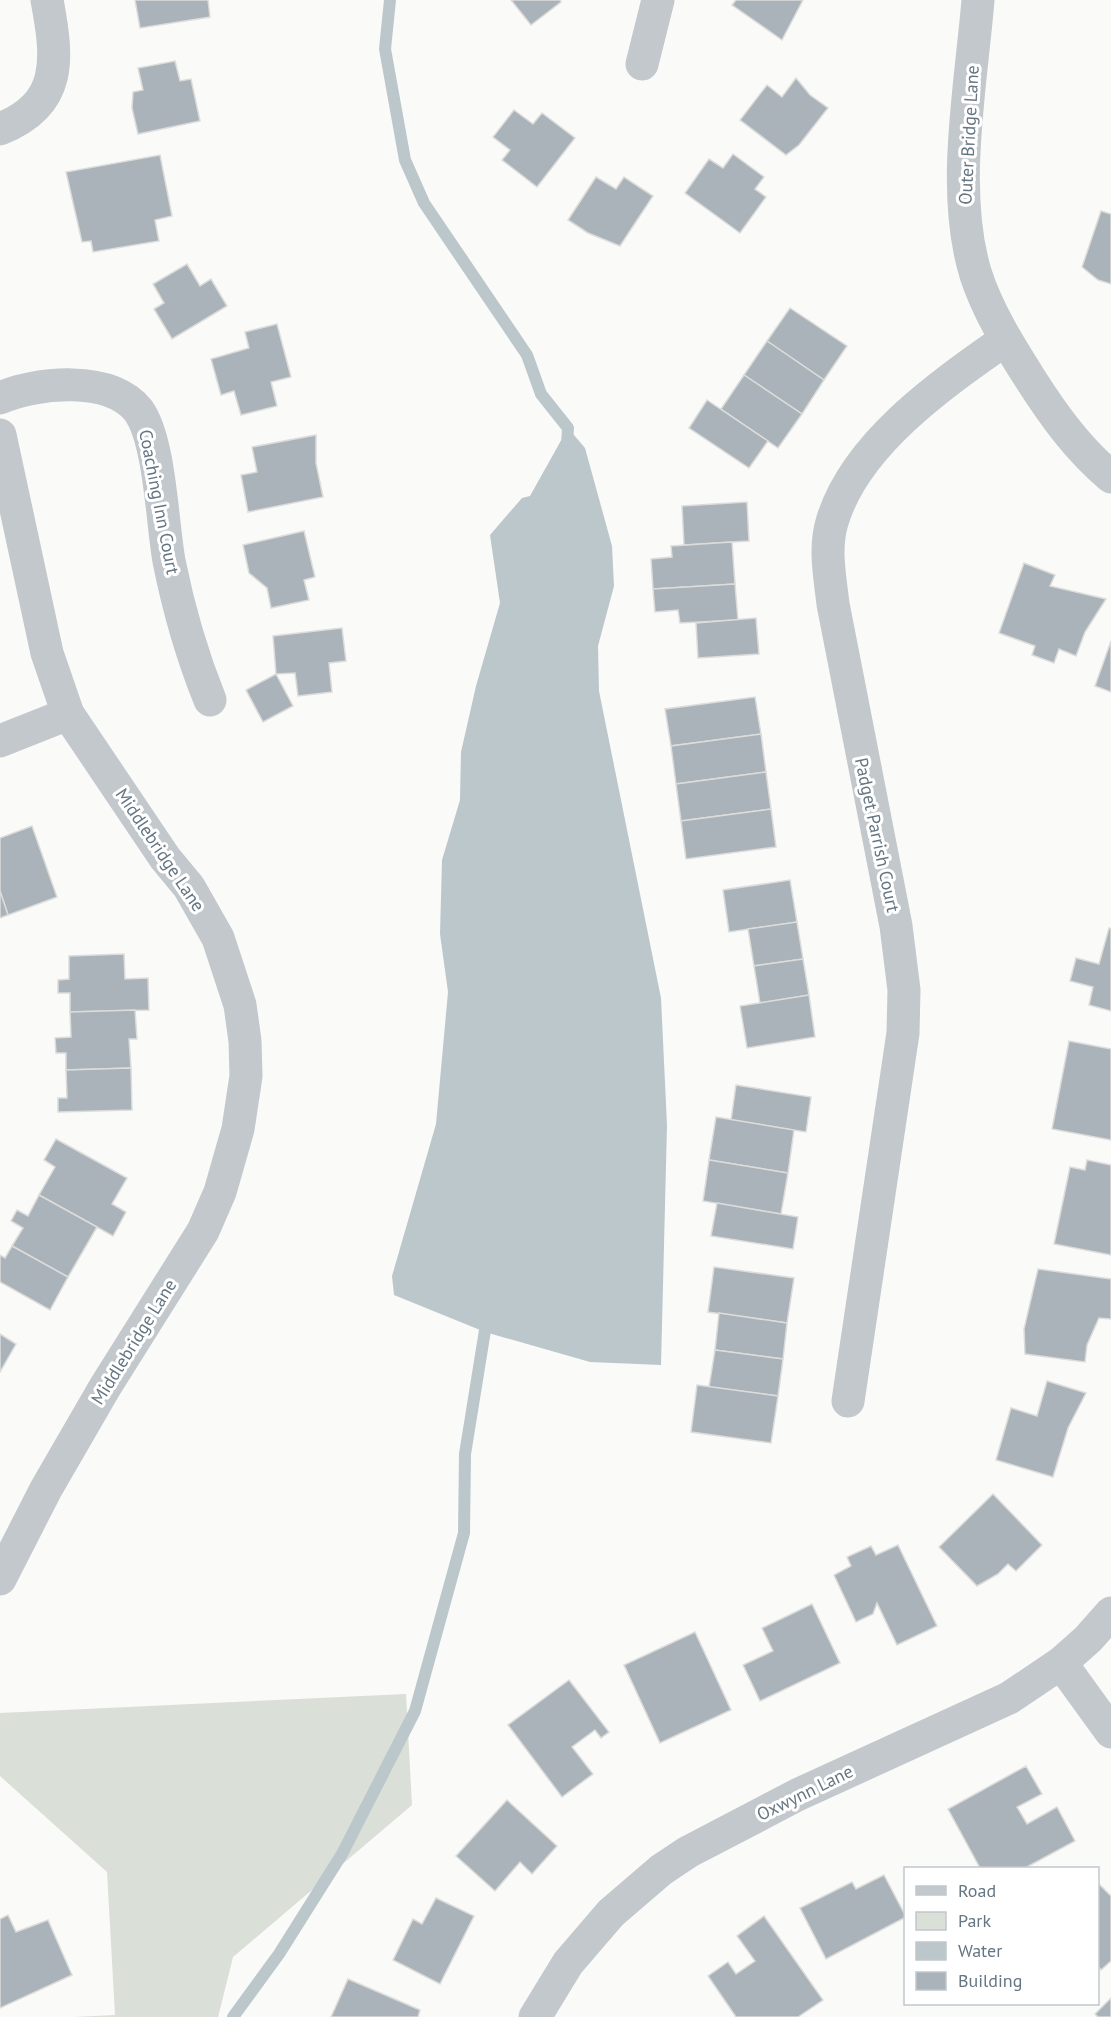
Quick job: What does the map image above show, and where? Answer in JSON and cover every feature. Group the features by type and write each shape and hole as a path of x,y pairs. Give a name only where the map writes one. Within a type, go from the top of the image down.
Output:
{"street":[{"path":"0,129 21,121 33,112 43,100 49,85 53,65 46,0"},
{"path":"642,64 658,0"},
{"name":"Outer Bridge Lane","path":"978,0 963,172 965,224 976,276 1005,340 1054,416 1087,457 1111,477"},
{"name":"Padget Parrish Court","path":"848,1401 903,1033 904,990 896,926 833,604 827,553 832,522 854,475 887,435 954,375 1005,340"},
{"name":"Coaching Inn Court","path":"0,398 55,385 94,386 123,398 137,410 150,434 169,560 189,648 210,700"},
{"name":"Middlebridge Lane","path":"0,435 44,642 68,714 165,858 189,887 218,938 240,1005 245,1041 246,1076 238,1129 220,1192 203,1231 87,1418 46,1489 0,1579"},
{"path":"0,741 68,714"},
{"name":"Oxwynn Lane","path":"535,2017 568,1963 611,1913 661,1870 688,1852 797,1795 1009,1698 1061,1663 1088,1639 1111,1613"},
{"path":"1061,1663 1111,1732"}],"green space":[{"path":"406,1694 412,1805 233,1957 218,2017 75,2017 115,2015 107,1872 0,1776 0,1713"}],"water":[{"path":"568,428 585,448 612,546 614,586 598,646 599,691 661,998 667,1125 661,1365 590,1362 485,1332 394,1295 392,1276 436,1124 448,992 440,934 442,860 460,800 461,752 476,686 500,603 490,535 522,498 530,496"}],"building":[{"path":"135,0 208,0 210,17 140,28"},
{"path":"511,0 560,0 561,2 531,25"},
{"path":"736,0 803,0 782,40 732,5"},
{"path":"175,61 180,81 191,79 200,121 138,134 132,108 133,92 143,90 138,68"},
{"path":"796,78 810,95 828,108 799,145 786,155 740,120 767,85 782,97"},
{"path":"514,110 533,124 542,113 575,138 537,187 502,160 510,150 493,137"},
{"path":"733,154 764,177 755,189 766,197 740,233 685,193 709,159 723,168"},
{"path":"160,155 172,216 155,220 159,241 93,252 91,241 82,242 66,172"},
{"path":"596,177 616,189 624,177 653,196 620,246 588,233 568,220"},
{"path":"1101,211 1111,214 1111,284 1098,280 1082,267"},
{"path":"187,264 200,286 211,279 227,306 172,339 154,309 164,303 153,284"},
{"path":"790,308 847,346 824,380 767,341"},
{"path":"277,324 291,377 271,382 277,406 241,415 234,391 221,395 211,359 249,348 245,332"},
{"path":"767,341 824,380 802,414 744,375"},
{"path":"744,375 802,414 778,448 721,409"},
{"path":"707,400 768,441 749,468 689,428"},
{"path":"316,435 316,463 323,497 248,512 241,475 257,472 252,447"},
{"path":"747,502 749,541 684,545 682,506"},
{"path":"304,531 315,577 304,580 309,600 271,608 267,588 249,573 243,545"},
{"path":"732,542 735,584 653,589 651,559 672,557 671,546"},
{"path":"1024,563 1055,575 1050,586 1106,599 1085,632 1076,656 1059,649 1054,663 1032,655 1035,646 999,633"},
{"path":"735,584 738,620 680,623 678,610 655,612 653,589"},
{"path":"756,618 759,654 698,658 696,623"},
{"path":"342,628 346,661 329,663 332,692 298,696 295,673 276,674 273,636"},
{"path":"1111,641 1111,692 1095,686"},
{"path":"276,674 293,706 263,722 246,690"},
{"path":"755,697 761,734 671,746 665,709"},
{"path":"761,734 766,772 676,784 671,746"},
{"path":"766,772 771,809 681,821 676,784"},
{"path":"771,809 776,847 686,859 681,821"},
{"path":"32,826 57,897 8,915 0,891 0,838"},
{"path":"790,880 797,922 729,932 723,890"},
{"path":"0,891 8,915 0,918"},
{"path":"797,922 803,959 754,966 748,929"},
{"path":"1109,928 1111,929 1111,1011 1089,1005 1093,987 1070,981 1076,958 1099,964"},
{"path":"124,954 125,979 148,978 149,1010 70,1012 70,993 58,993 58,980 69,979 69,956"},
{"path":"803,959 809,995 760,1003 754,966"},
{"path":"809,995 815,1037 747,1048 740,1006"},
{"path":"135,1010 137,1039 129,1039 131,1068 66,1070 66,1053 56,1053 55,1038 71,1037 70,1012"},
{"path":"1069,1041 1111,1049 1111,1140 1052,1129"},
{"path":"131,1068 132,1110 58,1112 58,1098 67,1098 66,1070"},
{"path":"736,1085 811,1097 806,1132 731,1120"},
{"path":"716,1117 794,1130 788,1173 709,1160"},
{"path":"56,1139 127,1178 112,1204 126,1212 113,1236 39,1195 55,1167 44,1160"},
{"path":"709,1160 788,1173 781,1214 703,1201"},
{"path":"1087,1160 1111,1165 1111,1255 1054,1244 1070,1167 1085,1170"},
{"path":"39,1195 97,1227 68,1277 12,1246 23,1228 11,1221 17,1210 28,1216"},
{"path":"717,1203 798,1217 793,1249 711,1236"},
{"path":"12,1246 68,1277 50,1310 0,1282 0,1255 5,1258"},
{"path":"714,1267 794,1278 787,1323 708,1312"},
{"path":"1038,1269 1111,1279 1111,1319 1099,1318 1087,1345 1085,1362 1025,1354 1024,1329"},
{"path":"719,1313 787,1323 783,1359 715,1350"},
{"path":"0,1334 16,1344 0,1372"},
{"path":"715,1350 783,1359 778,1396 709,1387"},
{"path":"1047,1381 1086,1393 1068,1428 1053,1477 996,1460 1011,1408 1037,1416"},
{"path":"697,1385 778,1396 771,1443 691,1432"},
{"path":"993,1494 1042,1545 1016,1571 1008,1564 998,1574 977,1586 939,1547"},
{"path":"898,1545 937,1626 897,1645 877,1603 873,1614 856,1622 834,1575 851,1566 847,1557 871,1546 876,1555"},
{"path":"812,1604 840,1663 760,1701 743,1665 773,1651 762,1628"},
{"path":"695,1632 731,1710 660,1743 624,1665"},
{"path":"569,1680 609,1732 601,1738 595,1730 572,1747 593,1774 562,1797 508,1725"},
{"path":"1026,1766 1042,1794 1017,1807 1027,1824 1057,1807 1075,1841 1027,1867 979,1867 948,1809"},
{"path":"507,1800 557,1846 532,1874 520,1862 495,1891 456,1856"},
{"path":"884,1875 904,1913 904,1918 826,1959 800,1908 852,1882 856,1889"},
{"path":"1099,1884 1111,1896 1111,1961 1101,1970 1099,1967"},
{"path":"436,1898 474,1916 440,1984 393,1960 413,1919 422,1924"},
{"path":"8,1915 16,1932 48,1920 72,1975 0,2008 0,1919"},
{"path":"764,1916 823,2000 798,2017 736,2017 708,1976 728,1962 736,1974 755,1961 737,1936"},
{"path":"348,1979 420,2010 418,2017 331,2017"},
{"path":"1111,1998 1111,2017 1098,2017 1095,2014"}],"waterway":[{"path":"390,0 385,49 405,160 424,203 527,355 541,394 568,428 567,445"},
{"path":"233,2017 279,1954 342,1854 415,1711 464,1533 465,1454 487,1318"}]}
